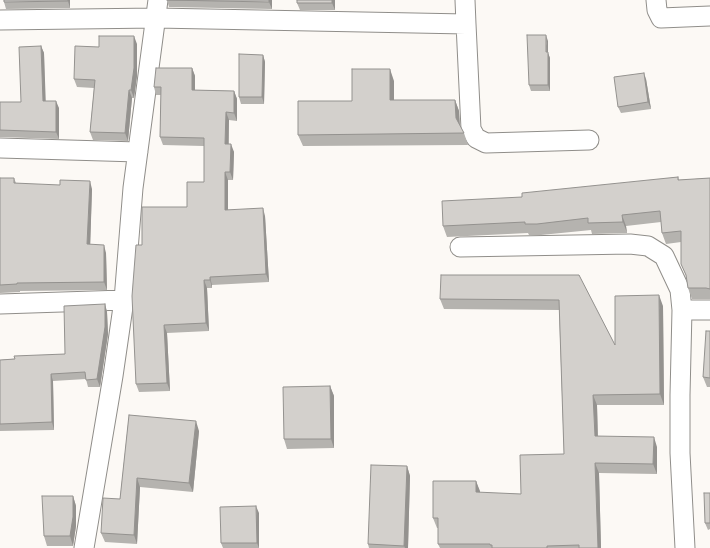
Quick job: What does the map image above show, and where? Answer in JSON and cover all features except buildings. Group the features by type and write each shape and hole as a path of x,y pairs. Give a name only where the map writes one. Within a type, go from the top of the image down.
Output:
{"street":[{"path":"465,0 471,129 476,138 486,143 589,140"},
{"path":"656,0 657,10 662,18 710,16"},
{"path":"0,20 157,9 466,24"},
{"path":"84,548 113,376 124,300 133,188 157,9"},
{"path":"0,148 138,152"},
{"path":"460,247 630,244 648,246 664,256 680,290 682,310 680,453 685,548"},
{"path":"0,304 124,300"},
{"path":"682,310 710,310"}]}
